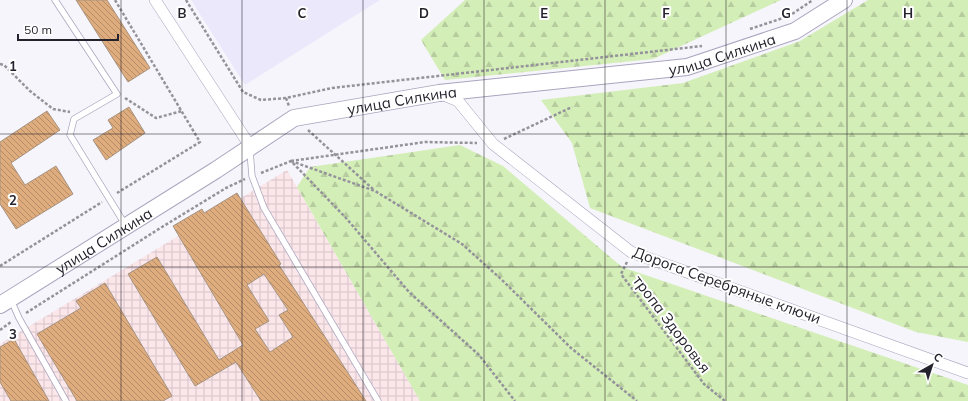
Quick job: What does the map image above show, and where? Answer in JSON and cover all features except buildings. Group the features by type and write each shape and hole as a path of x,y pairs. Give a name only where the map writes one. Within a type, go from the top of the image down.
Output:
{"main road":[{"name":"улица Силкина","path":"5,302 126,227 294,118 439,93 687,67 795,31 844,0"}],"street":[{"path":"155,0 250,146"},
{"name":"Дорога Серебряные ключи","path":"439,93 458,101 493,144 631,252 968,373"}],"lane":[{"path":"55,0 117,94 74,119 70,135 126,227"},
{"path":"250,146 252,176 264,208 378,401"},
{"path":"5,302 18,318 66,401"}],"path":[{"path":"115,0 200,142"},
{"path":"186,0 243,92 261,100 286,98 332,88 705,45"},
{"path":"747,30 789,16 813,0"},
{"path":"0,64 4,65 30,91 53,109 83,114"},
{"path":"117,94 156,118 182,111"},
{"path":"286,98 294,118 375,191 462,244 501,279 571,348 637,401"},
{"path":"0,330 226,188 252,176 291,161 425,142 493,144 572,107"},
{"path":"291,161 375,191"},
{"path":"291,161 346,218 409,292 479,355 515,401"},
{"name":"тропа Здоровья","path":"631,252 622,274 704,384 725,401"}],"shaded area":[{"path":"191,0 380,0 245,85"},
{"path":"287,170 420,401 0,401 0,344"}],"green space":[{"path":"465,0 781,0 653,59 445,80 421,40"},
{"path":"868,0 968,0 968,342 916,332 590,208 572,143 541,100 683,83 800,41"},
{"path":"460,145 503,166 622,267 968,385 968,401 420,401 297,187 310,167"}]}
